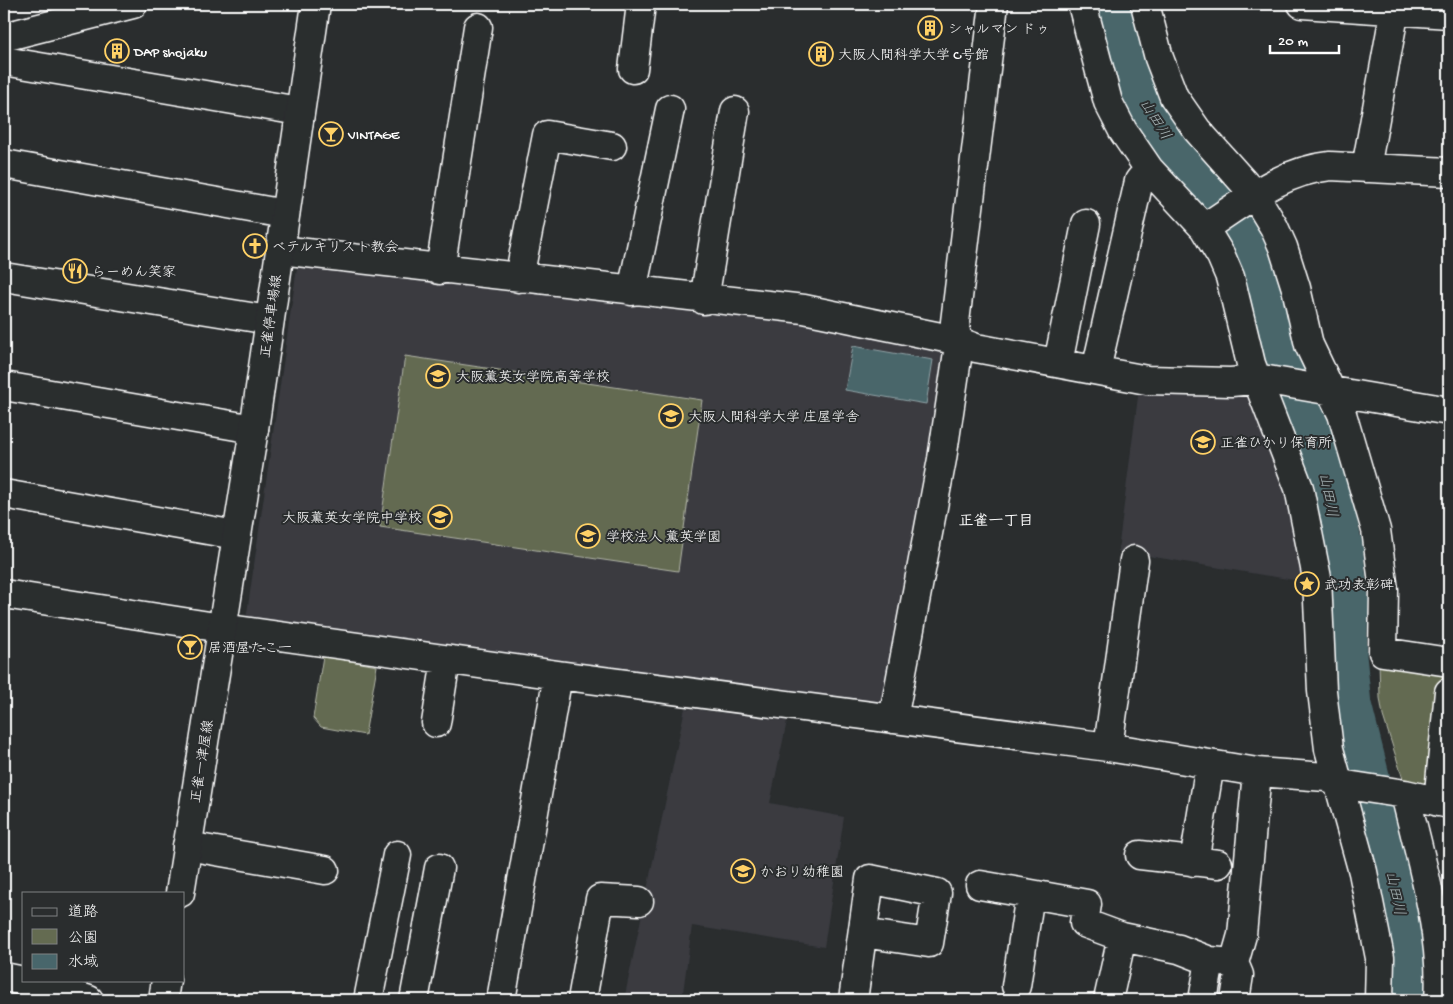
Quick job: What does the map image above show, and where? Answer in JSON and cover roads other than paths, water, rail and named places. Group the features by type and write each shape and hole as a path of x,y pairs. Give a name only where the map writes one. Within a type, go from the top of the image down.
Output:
{"street":[{"path":"4,37 133,4"},
{"name":"正雀停車場線","path":"222,628 254,429 299,110 316,4"},
{"path":"634,69 641,4"},
{"path":"893,719 942,459 958,352 955,340 955,322 994,4"},
{"path":"1082,4 1108,102 1123,131 1150,169 1205,227 1221,256 1230,278 1259,379 1299,488 1318,578 1322,692 1329,750 1363,872 1380,958 1379,1000"},
{"path":"1145,4 1159,58 1174,96 1197,130 1252,196 1274,227 1283,247 1296,288 1310,345 1356,457 1376,530 1384,590 1383,652 1449,662"},
{"path":"1302,4 1438,10"},
{"path":"1366,168 1395,9"},
{"path":"440,270 478,27"},
{"path":"4,61 299,110"},
{"path":"632,291 670,109"},
{"path":"704,300 734,111"},
{"path":"520,278 546,135 612,146"},
{"path":"4,164 285,214"},
{"path":"1205,227 1278,181 1312,168 1366,168 1449,172"},
{"path":"1096,370 1139,180 1150,169"},
{"path":"1058,363 1076,236"},
{"path":"280,250 704,300 804,309 955,340 976,348 1146,380 1231,382 1259,379 1449,410"},
{"path":"4,277 269,320"},
{"path":"4,386 254,429"},
{"path":"4,494 236,535"},
{"path":"1108,747 1134,560"},
{"path":"4,594 446,660 1108,747 1257,772 1326,777 1340,784 1405,794 1444,803 1449,692"},
{"name":"正雀一津屋線","path":"180,892 222,628"},
{"path":"436,723 446,660"},
{"path":"500,1000 558,675"},
{"path":"1140,855 1206,863 1210,764"},
{"path":"1203,1000 1222,962 1242,935 1257,772"},
{"path":"1405,794 1427,888 1443,984"},
{"path":"188,846 269,849 325,870"},
{"path":"368,1000 397,855"},
{"path":"414,1000 439,868"},
{"path":"980,885 1087,904 1084,923 1122,937 1179,949 1222,962 1239,975 1236,1000"},
{"path":"1016,986 1030,894"},
{"path":"582,1000 600,899 640,902"},
{"path":"853,1000 863,933"},
{"path":"1108,1000 1122,937"},
{"path":"4,977 22,980"},
{"path":"163,1000 166,982"},
{"path":"45,983 88,1000"}],"water":[{"path":"853,346 933,360 926,404 845,390"}],"waterway":[{"name":"山田川","path":"1115,4 1132,73 1143,100 1182,160 1222,204 1249,249 1263,280 1278,341 1326,474 1342,547 1348,599 1346,656 1351,705 1384,836 1396,903 1410,959 1407,1000"}],"place":[{"name":"シャルマン ドゥ","path":"930,28"},
{"name":"DAP shojaku","path":"117,51"},
{"name":"大阪人間科学大学 C号館","path":"821,54"},
{"name":"VINTAGE","path":"331,134"},
{"name":"ベテルキリスト教会","path":"255,246"},
{"name":"らーめん笑家","path":"75,271"},
{"name":"大阪薫英女学院高等学校","path":"438,376"},
{"name":"大阪人間科学大学 庄屋学舎","path":"671,416"},
{"name":"正雀ひかり保育所","path":"1203,442"},
{"name":"大阪薫英女学院中学校","path":"440,517"},
{"name":"学校法人 薫英学園","path":"588,536"},
{"name":"武功表彰碑","path":"1307,584"},
{"name":"居酒屋たこ一","path":"190,647"},
{"name":"かおり幼稚園","path":"743,871"}],"district":[{"name":"正雀一丁目","path":"996,520"}]}
